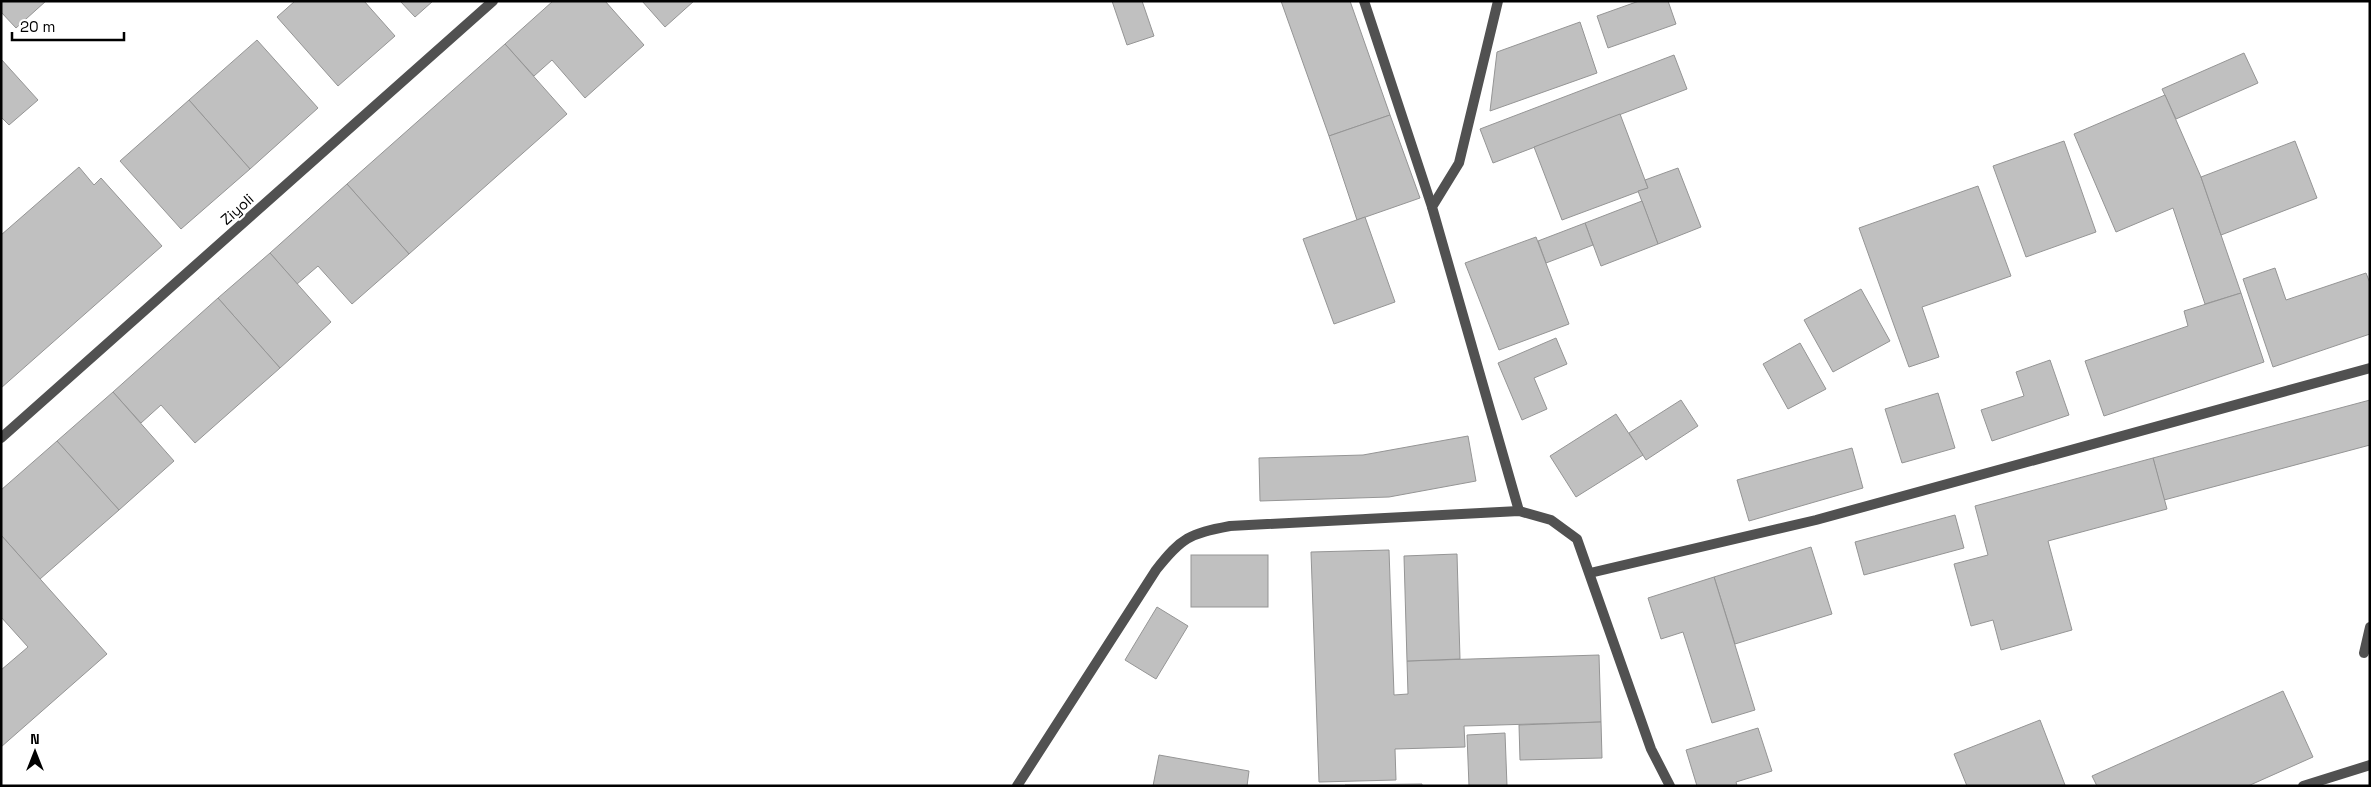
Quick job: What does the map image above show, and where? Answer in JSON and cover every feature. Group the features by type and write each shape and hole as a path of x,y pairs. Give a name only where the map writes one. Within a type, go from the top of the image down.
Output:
{"street":[{"name":"Ziyoli","path":"1,438 493,1"},
{"path":"1364,1 1432,207 1519,511"},
{"path":"1432,207 1460,163 1498,1"},
{"path":"1590,573 1816,520 2370,368"},
{"path":"1017,786 1156,570 1173,549 1195,532 1230,526 1519,511 1551,520 1577,539 1651,748 1670,786"},
{"path":"2364,653 2370,627"},
{"path":"2303,786 2370,765"}],"building":[{"path":"1,1 46,1 16,28 1,12"},
{"path":"295,1 364,1 395,36 338,86 277,17"},
{"path":"400,1 433,1 415,17"},
{"path":"553,1 605,1 644,45 585,98 552,60 534,76 505,44"},
{"path":"642,1 694,1 665,27"},
{"path":"1112,1 1142,1 1154,36 1127,45"},
{"path":"1281,1 1350,1 1390,115 1329,136"},
{"path":"1639,1 1668,1 1676,24 1608,48 1597,16"},
{"path":"1580,22 1597,73 1490,111 1497,52"},
{"path":"257,40 318,108 250,169 189,100"},
{"path":"505,44 567,114 409,254 347,184"},
{"path":"2244,53 2258,83 2176,119 2162,89"},
{"path":"1674,55 1687,89 1493,163 1480,129"},
{"path":"1,59 38,100 9,125 1,117"},
{"path":"2165,95 2201,177 2241,293 2205,304 2173,208 2116,232 2074,134"},
{"path":"189,100 250,169 181,229 120,161"},
{"path":"1620,114 1648,188 1562,220 1534,147"},
{"path":"1390,115 1420,198 1357,220 1329,136"},
{"path":"2064,141 2096,232 2026,257 1993,166"},
{"path":"2295,141 2317,198 2221,235 2201,177"},
{"path":"79,167 94,185 101,178 162,246 1,388 1,235"},
{"path":"1678,168 1701,227 1658,244 1638,191 1648,188 1645,180"},
{"path":"347,184 409,254 352,304 318,266 297,284 270,253"},
{"path":"1978,186 2011,276 1922,307 1939,357 1909,367 1859,228"},
{"path":"1642,201 1658,244 1601,266 1585,223"},
{"path":"1365,217 1395,302 1334,324 1303,239"},
{"path":"1585,223 1593,245 1546,263 1538,241"},
{"path":"1536,237 1569,324 1499,350 1465,263"},
{"path":"270,253 331,322 280,368 218,298"},
{"path":"2275,268 2286,300 2366,273 2370,283 2370,334 2273,367 2243,279"},
{"path":"1861,289 1890,341 1833,372 1804,320"},
{"path":"2241,293 2264,362 2104,416 2085,361 2188,326 2184,311"},
{"path":"218,298 280,368 195,443 161,405 141,423 113,392"},
{"path":"1556,338 1567,364 1534,378 1547,409 1522,420 1498,363"},
{"path":"1800,343 1826,389 1788,409 1763,364"},
{"path":"2050,360 2069,415 1992,441 1981,410 2024,396 2016,372"},
{"path":"113,392 174,461 119,510 57,441"},
{"path":"1938,393 1955,448 1902,463 1885,409"},
{"path":"1681,400 1698,426 1646,460 1629,433"},
{"path":"2370,400 2370,445 2164,500 2153,458"},
{"path":"1616,414 1643,455 1576,497 1550,456"},
{"path":"1468,436 1476,481 1389,497 1260,501 1259,458 1363,455"},
{"path":"57,441 119,510 40,579 1,535 1,490"},
{"path":"1852,448 1863,488 1749,521 1737,480"},
{"path":"2153,458 2167,509 2048,541 2072,630 2001,650 1993,620 1971,626 1954,564 1988,555 1975,506"},
{"path":"1955,515 1964,548 1864,575 1855,542"},
{"path":"1,535 107,654 1,747 1,670 28,647 1,617"},
{"path":"1811,547 1832,614 1735,644 1714,577"},
{"path":"1389,550 1394,695 1408,694 1407,661 1599,655 1601,722 1464,726 1465,747 1395,749 1396,780 1319,782 1311,552"},
{"path":"1457,554 1460,659 1407,661 1404,556"},
{"path":"1191,555 1268,555 1268,607 1191,607"},
{"path":"1714,577 1755,710 1712,723 1683,632 1661,639 1648,598"},
{"path":"1157,607 1188,626 1156,679 1125,660"},
{"path":"2283,691 2313,757 2248,786 2097,786 2092,776"},
{"path":"2040,720 2065,785 1967,786 1954,754"},
{"path":"1601,722 1602,758 1520,760 1519,725"},
{"path":"1758,728 1772,771 1736,782 1737,786 1697,786 1686,750"},
{"path":"1505,733 1507,786 1469,786 1467,735"},
{"path":"1159,755 1249,771 1247,786 1153,786"},
{"path":"1422,784 1422,786 1345,786 1345,785"}]}
